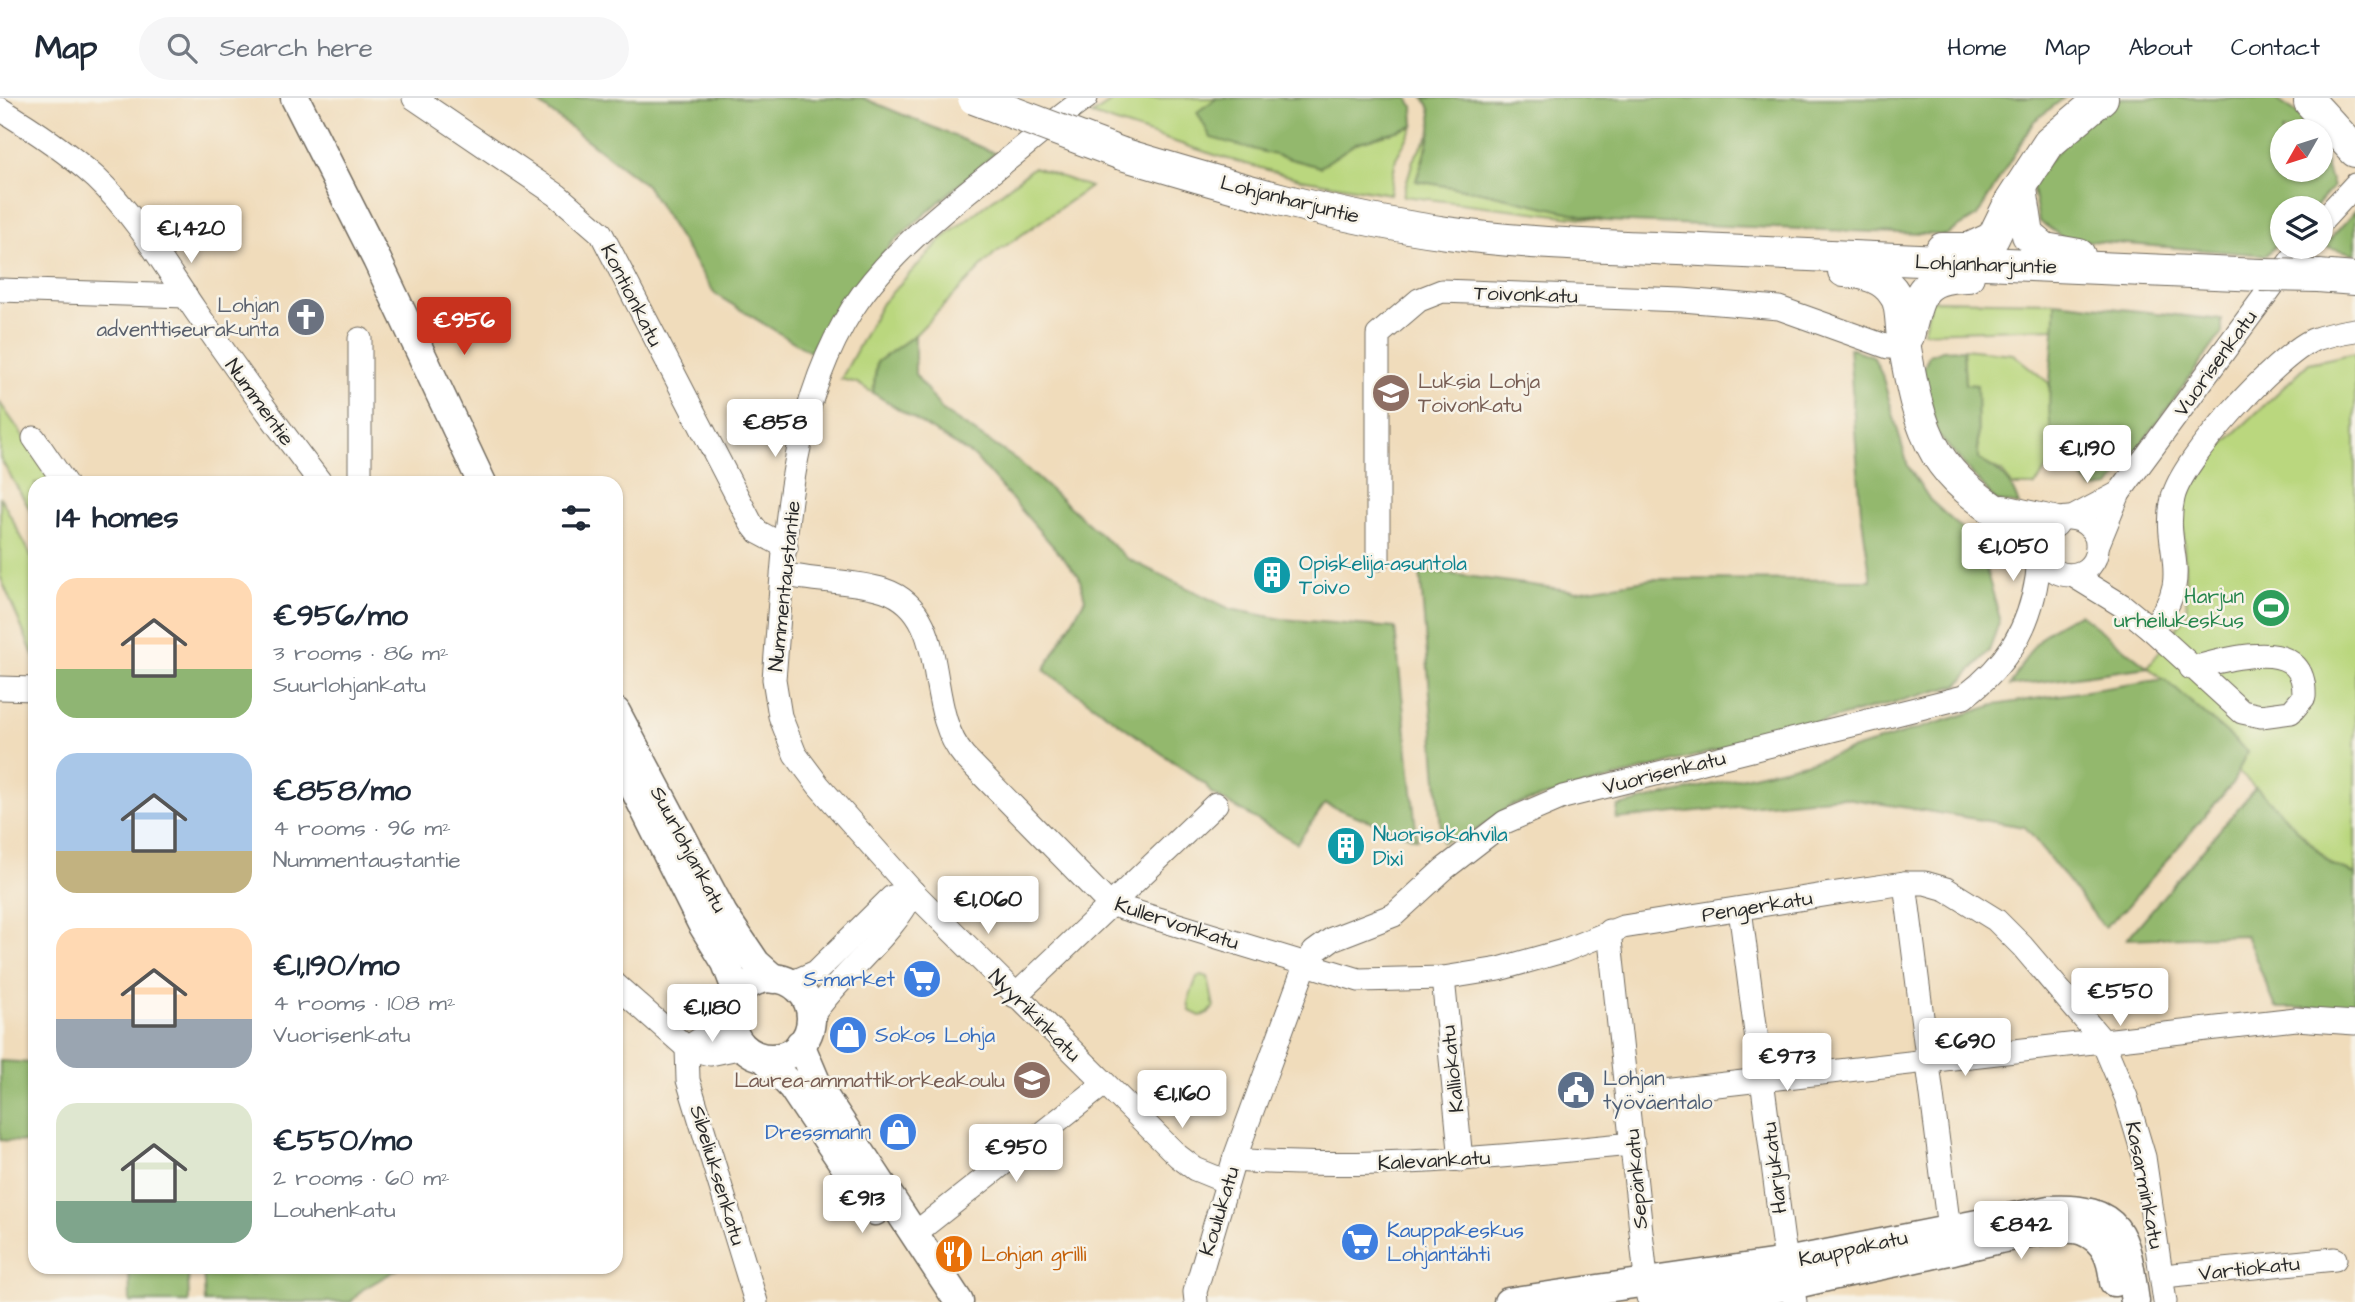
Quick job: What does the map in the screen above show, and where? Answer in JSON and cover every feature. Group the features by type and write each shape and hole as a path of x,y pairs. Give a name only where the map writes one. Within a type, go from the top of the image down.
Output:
{"highway":[{"name":"Lohjanharjuntie","path":"974,98 1236,188 1403,226 1478,236 1900,261 2273,270 2355,279"},
{"name":"Lohjanharjuntie","path":"1008,98 1127,149"},
{"path":"1900,261 1936,249 1969,249 1993,238 2010,202 2049,143 2102,98"},
{"path":"2306,100 2333,110 2355,125"},
{"path":"2306,100 2355,151"},
{"path":"2021,189 2028,234 2045,249 2073,253 2109,267"},
{"path":"1763,254 1789,268 1861,272 1880,280 1896,295 1916,403 1936,452 1963,488 1998,510 2051,535"},
{"path":"1905,347 1919,295 1926,286 1943,276 1985,275 2016,265"}],"main road":[{"path":"295,98 377,260 411,338 479,476"},
{"path":"377,260 423,331 497,476"},
{"name":"Suurlohjankatu","path":"623,725 723,914 755,963 782,981"},
{"name":"Suurlohjankatu","path":"623,766 702,923 726,963 735,1007"},
{"path":"755,1054 800,1044 808,1033 812,1016 807,999 782,981 752,983 735,1007 734,1034 755,1054 792,1087 936,1302"},
{"path":"800,1044 820,1089 913,1236 959,1302"},
{"name":"Kauppakatu","path":"1508,1302 1650,1295 1791,1283 2049,1210 2088,1211 2100,1215 2118,1231 2129,1259 2135,1302"},
{"name":"Kauppakatu","path":"1950,1240 2051,1230 2085,1232 2109,1254 2116,1302"}],"street":[{"name":"Kontionkatu","path":"414,98 557,195 601,233 751,523 758,532 786,547"},
{"name":"Nummentaustantie","path":"913,891 795,754 780,716 774,679 798,452 815,391 834,344 854,307 909,244 968,191 1086,98"},
{"name":"Nummentie","path":"0,110 54,145 95,178 141,231 256,398 316,476"},
{"path":"2333,209 2355,185"},
{"name":"Vuorisenkatu","path":"2098,549 2119,493 2273,270 2286,259"},
{"path":"0,290 186,296"},
{"name":"Toivonkatu","path":"1378,559 1378,335 1419,300 1442,291 1668,300 1779,309 1888,346 1905,347"},
{"path":"2151,629 2168,610 2176,587 2172,514 2179,479 2260,382 2289,356 2312,341 2355,330"},
{"path":"360,339 360,476"},
{"path":"34,438 60,476"},
{"name":"Vuorisenkatu","path":"1306,963 1314,952 1332,939 1394,915 1485,835 1537,806 1563,797 1964,697 1987,680 2002,662 2030,615 2051,535 2119,493"},
{"path":"2123,606 2092,530 2051,535 2050,569 2070,576 2123,606 2191,668"},
{"path":"2070,576 2090,568 2098,549"},
{"name":"Kullervonkatu","path":"783,574 883,590 914,607 926,630 950,738 964,756 1109,904 1359,980 1443,978 1499,969 1563,951 1609,931"},
{"name":"Vuorisenkatu","path":"2030,615 2039,608 2049,592 2070,576"},
{"path":"0,688 28,690"},
{"path":"1016,996 1216,804"},
{"path":"1906,883 1950,1240"},
{"name":"Pengerkatu","path":"1609,931 1906,883"},
{"name":"Kasarminkatu","path":"1906,883 1925,883 1947,889 1996,920 2051,978 2102,1040 2126,1097 2144,1157 2165,1302"},
{"path":"782,981 816,972 892,897 913,891"},
{"path":"812,1016 830,989 904,912 913,891"},
{"name":"Nyyrikinkatu","path":"913,891 1016,996 1097,1090 1195,1169 1227,1182"},
{"name":"Harjukatu","path":"1741,909 1791,1283"},
{"name":"Sepänkatu","path":"1609,931 1650,1295"},
{"name":"Koulukatu","path":"1196,1302 1195,1292 1234,1160 1306,963"},
{"name":"Kalliokatu","path":"1443,978 1461,1160"},
{"path":"623,991 687,1048 710,1054 755,1054"},
{"path":"687,1048 703,1036 718,1031 735,1007"},
{"path":"1629,1094 1764,1082 2296,1019 2355,1023"},
{"name":"Sibeliuksenkatu","path":"687,1048 688,1080 756,1302"},
{"path":"913,1236 1097,1090"},
{"name":"Kalevankatu","path":"1234,1160 1306,1165 1461,1160 1633,1144"},
{"name":"Vartiokatu","path":"2163,1276 2334,1259"}],"green space":[{"path":"532,98 863,98 995,153 890,245 833,315 810,352 715,294 646,185"},
{"path":"1117,98 1217,98 1198,113 1320,167 1356,143 1414,126 1396,158 1390,194 1300,179 1221,157 1092,115"},
{"path":"1217,98 1408,98 1413,106 1414,126 1356,143 1320,167 1211,138 1197,112"},
{"path":"1424,98 2064,98 2034,121 1977,216 1946,235 1606,221 1481,192 1416,181 1431,127 1429,107"},
{"path":"2121,98 2274,98 2305,119 2270,119 2270,182 2331,182 2333,187 2325,196 2270,196 2270,251 2266,255 2065,239 2039,221 2031,179 2093,113"},
{"path":"1431,132 1416,181 1481,192 1606,221 1403,196 1413,160"},
{"path":"1034,167 1090,187 994,254 915,335 877,362 873,393 857,383 841,379 882,303 943,238"},
{"path":"2355,211 2355,254 2333,248 2333,236"},
{"path":"1931,300 2055,302 2056,328 1923,332"},
{"path":"2055,302 2222,320 2222,333 2110,487 2093,489 2063,456 2051,430 2049,395"},
{"path":"915,335 915,374 943,411 1017,460 1128,559 1230,609 1282,619 1395,628 1417,839 1325,804 1297,843 1211,793 1206,785 1044,670 1085,599 1079,576 975,457 873,393 877,362"},
{"path":"1849,348 1873,356 1882,375 1908,466 1930,500 1973,539 1984,562 2000,619 1989,651 1958,685 1510,806 1477,830 1442,842 1420,570 1576,591 1652,579 1871,580 1861,512"},
{"path":"1963,349 2013,354 2049,383 2056,454 2035,486 2013,486 2002,472 1978,460 1977,385 1965,385"},
{"path":"1963,349 1965,384 1977,385 1978,459 2004,478 2019,505 1996,501 1937,434 1923,370 1929,355 1942,350"},
{"name":"Harjun urheilukeskus","path":"2355,353 2355,874 2332,865 2238,771 2247,751 2148,667 2187,614 2182,506 2195,471 2309,363"},
{"path":"0,403 51,476 28,476 28,506 0,458"},
{"path":"0,496 28,550 28,642 0,576"},
{"path":"2080,614 2148,667 2010,686 2037,642 2055,626"},
{"path":"2164,679 2247,751 2233,783 2125,909 2104,927 2025,827 1840,797 1616,819 1618,806 1818,760 1995,705"},
{"path":"2256,787 2332,865 2355,874 2355,1013 2337,1008 2276,1008 2246,935 2127,939"},
{"path":"1197,977 1208,977 1214,1007 1208,1014 1200,1016 1190,1011 1188,1002"},
{"path":"0,1061 28,1063 28,1142 0,1140"},
{"path":"129,1274 188,1274 189,1302 130,1302"},
{"path":"203,1274 389,1274 362,1290 351,1302 205,1302"}],"place":[{"name":"Lohjan adventtiseurakunta","path":"306,317"},
{"name":"Luksia Lohja Toivonkatu","path":"1391,393"},
{"name":"Opiskelija-asuntola Toivo","path":"1272,575"},
{"name":"Harjun urheilukeskus","path":"2271,608"},
{"name":"Nuorisokahvila Dixi","path":"1346,846"},
{"name":"S-market","path":"922,979"},
{"name":"Sokos Lohja","path":"848,1035"},
{"name":"Laurea-ammattikorkeakoulu","path":"1032,1080"},
{"name":"Lohjan työväentalo","path":"1576,1090"},
{"name":"Dressmann","path":"898,1132"},
{"name":"Kauppakeskus Lohjantähti","path":"1360,1242"},
{"name":"Lohjan grilli","path":"954,1254"}]}
